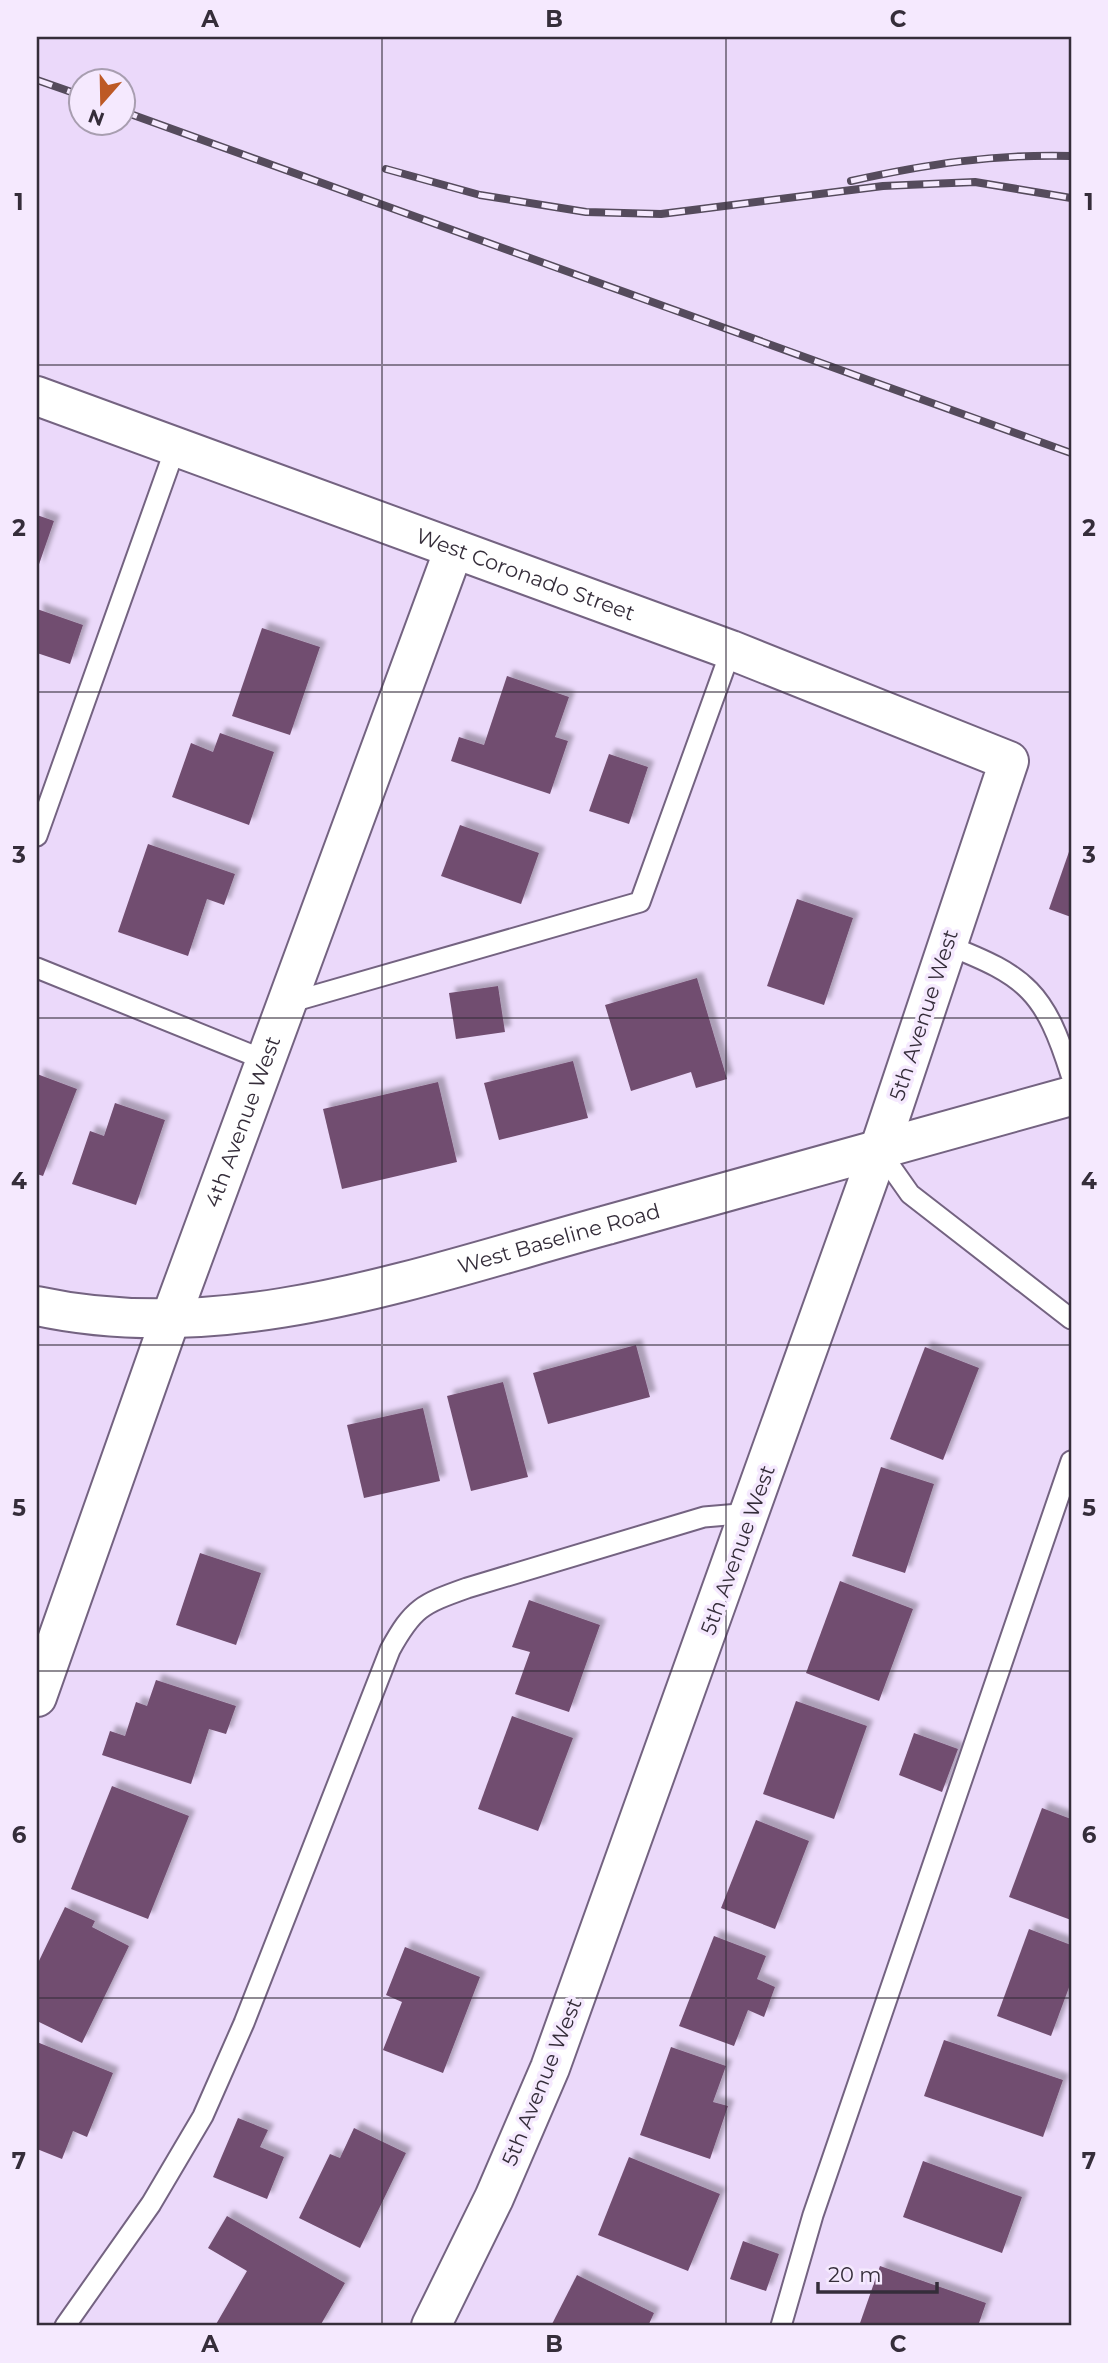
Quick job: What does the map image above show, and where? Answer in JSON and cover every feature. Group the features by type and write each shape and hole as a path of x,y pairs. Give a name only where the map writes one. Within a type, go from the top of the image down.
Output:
{"street":[{"name":"West Coronado Street","path":"37,396 731,650 1009,761"},
{"name":"4th Avenue West","path":"40,1680 454,549"},
{"name":"5th Avenue West","path":"431,2326 494,2198 550,2068 879,1150 1009,761"},
{"name":"West Baseline Road","path":"37,1306 66,1312 170,1320 325,1303 1071,1096"}],"lane":[{"path":"37,836 176,446"},
{"path":"288,1003 640,902 731,650"},
{"path":"947,945 1011,973 1036,996 1058,1032 1071,1075"},
{"path":"37,968 267,1061"},
{"path":"879,1150 909,1194 1071,1319"},
{"path":"780,2326 813,2215 1071,1461"},
{"path":"65,2326 151,2204 203,2116 244,2023 390,1650 407,1620 428,1602 467,1588 704,1517 751,1513"}],"building":[{"path":"37,515 54,521 37,570"},
{"path":"37,609 83,625 70,664 37,653"},
{"path":"262,628 320,647 290,735 232,716"},
{"path":"507,676 569,697 555,737 568,741 550,794 451,761 459,737 484,745"},
{"path":"220,733 274,752 249,825 172,797 191,743 213,752"},
{"path":"609,754 648,767 629,824 589,811"},
{"path":"460,825 539,853 521,904 441,876"},
{"path":"148,844 235,874 224,905 207,899 188,956 118,932"},
{"path":"1071,846 1071,917 1049,909"},
{"path":"797,899 853,918 824,1005 767,986"},
{"path":"697,978 727,1079 696,1088 691,1072 631,1091 605,1005"},
{"path":"498,986 505,1032 456,1039 449,993"},
{"path":"573,1061 588,1118 499,1140 484,1083"},
{"path":"37,1074 77,1089 43,1176 37,1174"},
{"path":"438,1082 457,1162 342,1189 323,1109"},
{"path":"115,1103 165,1120 136,1205 72,1184 90,1131 104,1136"},
{"path":"636,1345 650,1397 548,1424 533,1373"},
{"path":"925,1347 979,1368 943,1460 890,1439"},
{"path":"503,1382 528,1477 471,1491 447,1396"},
{"path":"423,1408 440,1481 364,1498 347,1425"},
{"path":"881,1467 934,1484 905,1573 852,1556"},
{"path":"200,1553 261,1573 236,1645 176,1625"},
{"path":"840,1581 913,1609 879,1701 806,1673"},
{"path":"529,1600 600,1625 569,1712 515,1694 530,1652 512,1647"},
{"path":"156,1680 236,1706 226,1734 209,1729 191,1784 102,1755 110,1731 125,1736 136,1702 147,1706"},
{"path":"796,1701 867,1726 834,1819 763,1794"},
{"path":"512,1716 573,1738 538,1831 478,1809"},
{"path":"914,1733 958,1749 942,1792 899,1775"},
{"path":"112,1786 189,1816 148,1919 71,1889"},
{"path":"1042,1808 1071,1819 1071,1920 1009,1897"},
{"path":"756,1820 809,1841 775,1929 721,1908"},
{"path":"65,1907 95,1921 92,1927 129,1946 82,2043 37,2021 37,1965"},
{"path":"1029,1929 1071,1945 1071,1982 1051,2036 997,2016"},
{"path":"714,1936 766,1956 757,1979 775,1987 764,2017 748,2010 734,2046 679,2026"},
{"path":"405,1947 480,1977 443,2073 383,2050 402,2002 386,1995"},
{"path":"944,2040 1063,2080 1043,2137 924,2096"},
{"path":"37,2042 113,2073 87,2137 73,2131 62,2159 37,2149"},
{"path":"671,2047 726,2066 713,2102 728,2106 710,2159 640,2135"},
{"path":"238,2118 268,2130 260,2147 284,2157 267,2199 213,2177"},
{"path":"354,2128 406,2153 360,2248 299,2218 330,2154 340,2158"},
{"path":"629,2157 720,2194 688,2271 598,2235"},
{"path":"923,2161 1022,2197 1002,2253 903,2217"},
{"path":"227,2216 345,2283 320,2326 215,2326 247,2271 208,2248"},
{"path":"743,2241 779,2254 766,2291 730,2279"},
{"path":"880,2266 986,2303 978,2326 859,2326"},
{"path":"577,2275 654,2313 648,2326 551,2326"}],"railway":[{"path":"37,80 66,90"},
{"path":"136,116 1071,453"},
{"path":"851,181 960,161 1071,156"},
{"path":"386,169 480,195 586,212 661,214 883,186 975,182 1071,198"}]}
